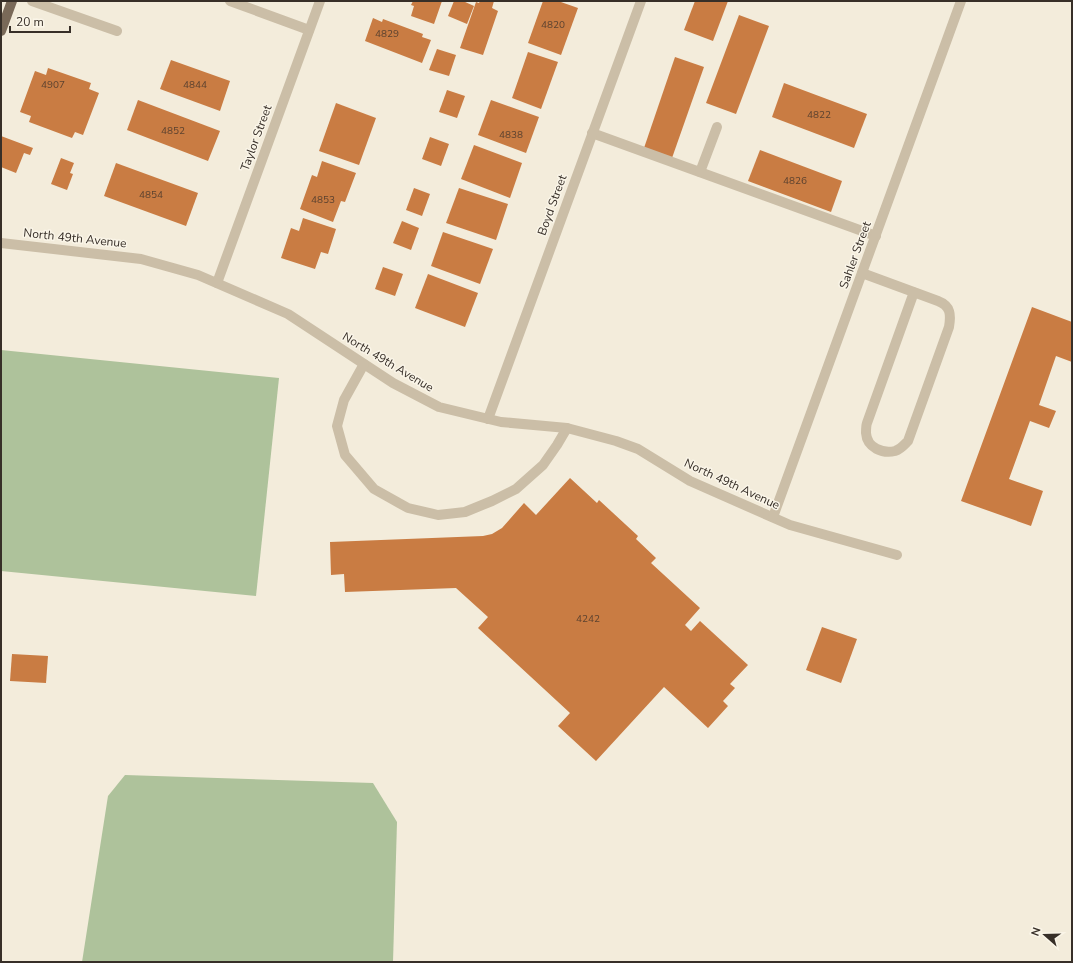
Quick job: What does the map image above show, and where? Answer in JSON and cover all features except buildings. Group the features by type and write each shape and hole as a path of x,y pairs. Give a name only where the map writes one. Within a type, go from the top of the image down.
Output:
{"main road":[{"path":"1,31 12,1"}],"street":[{"path":"32,1 117,31"},
{"path":"230,1 309,30"},
{"name":"Taylor Street","path":"217,284 320,1"},
{"name":"Boyd Street","path":"488,419 641,1"},
{"name":"Sahler Street","path":"773,518 961,1"},
{"path":"700,172 717,127"},
{"path":"592,133 876,236"},
{"name":"North 49th Avenue","path":"1,243 141,259 198,275 288,314 393,383 439,407 501,422 567,428 616,441 638,449 690,481 790,525 897,555"},
{"path":"862,273 914,292 944,304 948,307 951,316 949,327 908,441 903,447 896,450 881,450 874,448 868,442 866,434 867,423 914,292"},
{"path":"364,364 344,400 338,426 345,455 374,489 408,508 438,515 465,512 492,502 516,489 543,465 558,445 567,428"}],"green space":[{"path":"1,350 279,378 256,596 1,571"},
{"path":"125,775 373,783 397,822 393,962 82,962 108,796"}]}
